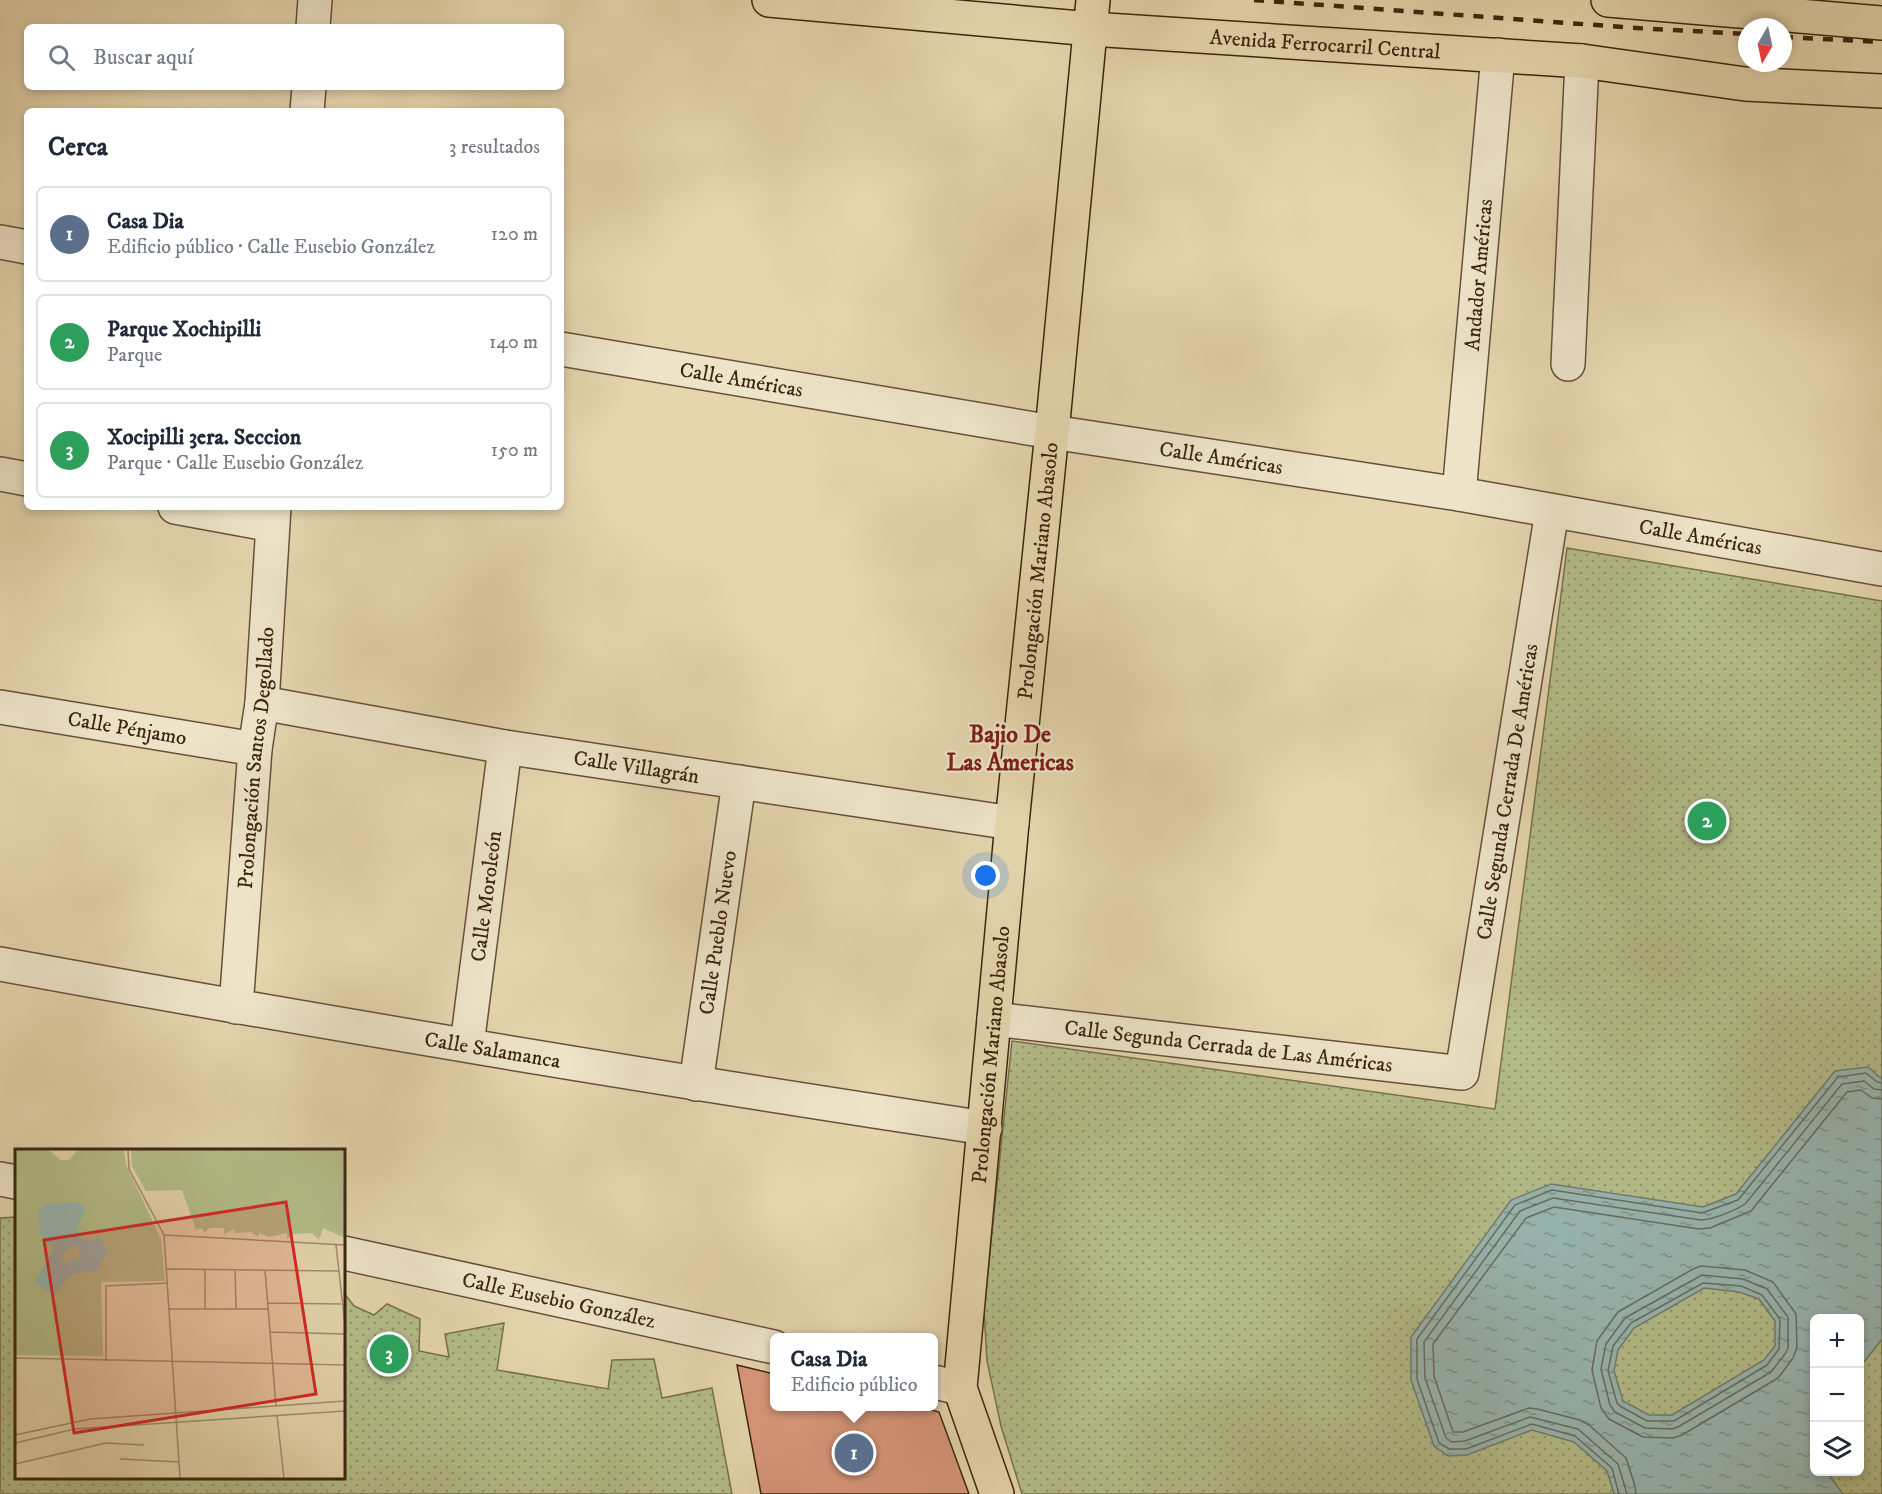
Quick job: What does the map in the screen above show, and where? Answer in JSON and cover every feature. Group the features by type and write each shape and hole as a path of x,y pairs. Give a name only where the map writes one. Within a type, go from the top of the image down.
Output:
{"main road":[{"name":"Avenida Ferrocarril Central","path":"769,0 1092,15 1582,61 1744,84 1882,91"},
{"path":"1608,0 1882,23"},
{"name":"Prolongación Mariano Abasolo","path":"997,1494 947,1385 985,1128 1012,823 1092,15"}],"street":[{"path":"314,24 315,0"},
{"name":"Andador Américas","path":"1459,494 1498,54"},
{"path":"1568,364 1582,61"},
{"path":"307,108 309,90"},
{"path":"0,242 24,246"},
{"name":"Calle Américas","path":"564,350 1052,432 1459,494 1882,569"},
{"path":"0,474 24,478"},
{"path":"208,510 273,516"},
{"name":"Calle Segunda Cerrada De Américas","path":"1462,1073 1552,511"},
{"name":"Prolongación Santos Degollado","path":"236,1007 255,749 262,703 273,516"},
{"name":"Calle Villagrán","path":"262,703 505,747 1012,823"},
{"name":"Calle Pénjamo","path":"0,707 255,749"},
{"name":"Calle Moroleón","path":"466,1045 505,747"},
{"name":"Calle Pueblo Nuevo","path":"696,1084 739,782"},
{"name":"Calle Salamanca","path":"0,964 236,1007 696,1084 985,1128"},
{"name":"Calle Segunda Cerrada de Las Américas","path":"994,1019 1462,1073"},
{"path":"0,1179 15,1182"},
{"name":"Calle Eusebio González","path":"345,1253 770,1346"}],"green space":[{"path":"1567,548 1882,601 1882,1494 1022,1494 1001,1426 987,1361 984,1310 1012,1041 1495,1109"},
{"path":"15,1217 15,1479 345,1479 345,1294 354,1306 374,1315 387,1304 420,1319 419,1351 449,1357 445,1334 504,1323 497,1370 608,1389 612,1360 654,1359 662,1398 712,1388 732,1494 0,1494 0,1218"}],"water":[{"path":"1868,1067 1882,1079 1882,1339 1864,1362 1864,1314 1810,1314 1810,1476 1830,1476 1843,1494 1614,1494 1607,1471 1574,1442 1532,1430 1467,1455 1448,1456 1434,1446 1411,1380 1411,1337 1511,1200 1551,1184 1703,1207 1736,1194 1835,1071","holes":["1704,1288 1739,1292 1759,1299 1775,1321 1775,1346 1764,1360 1672,1415 1649,1415 1623,1401 1614,1371 1618,1350 1634,1328"]}],"building":[{"path":"737,1365 770,1373 770,1411 939,1412 969,1494 761,1494"}],"railway":[{"path":"1254,0 1738,34"},
{"path":"1792,37 1882,42"}],"place":[{"name":"Parque Xochipilli","path":"1707,821"},
{"name":"Xocipilli 3era. Seccion","path":"389,1354"},
{"name":"Casa Dia","path":"854,1453"}],"district":[{"name":"Bajio De Las Americas","path":"1010,748"}]}
